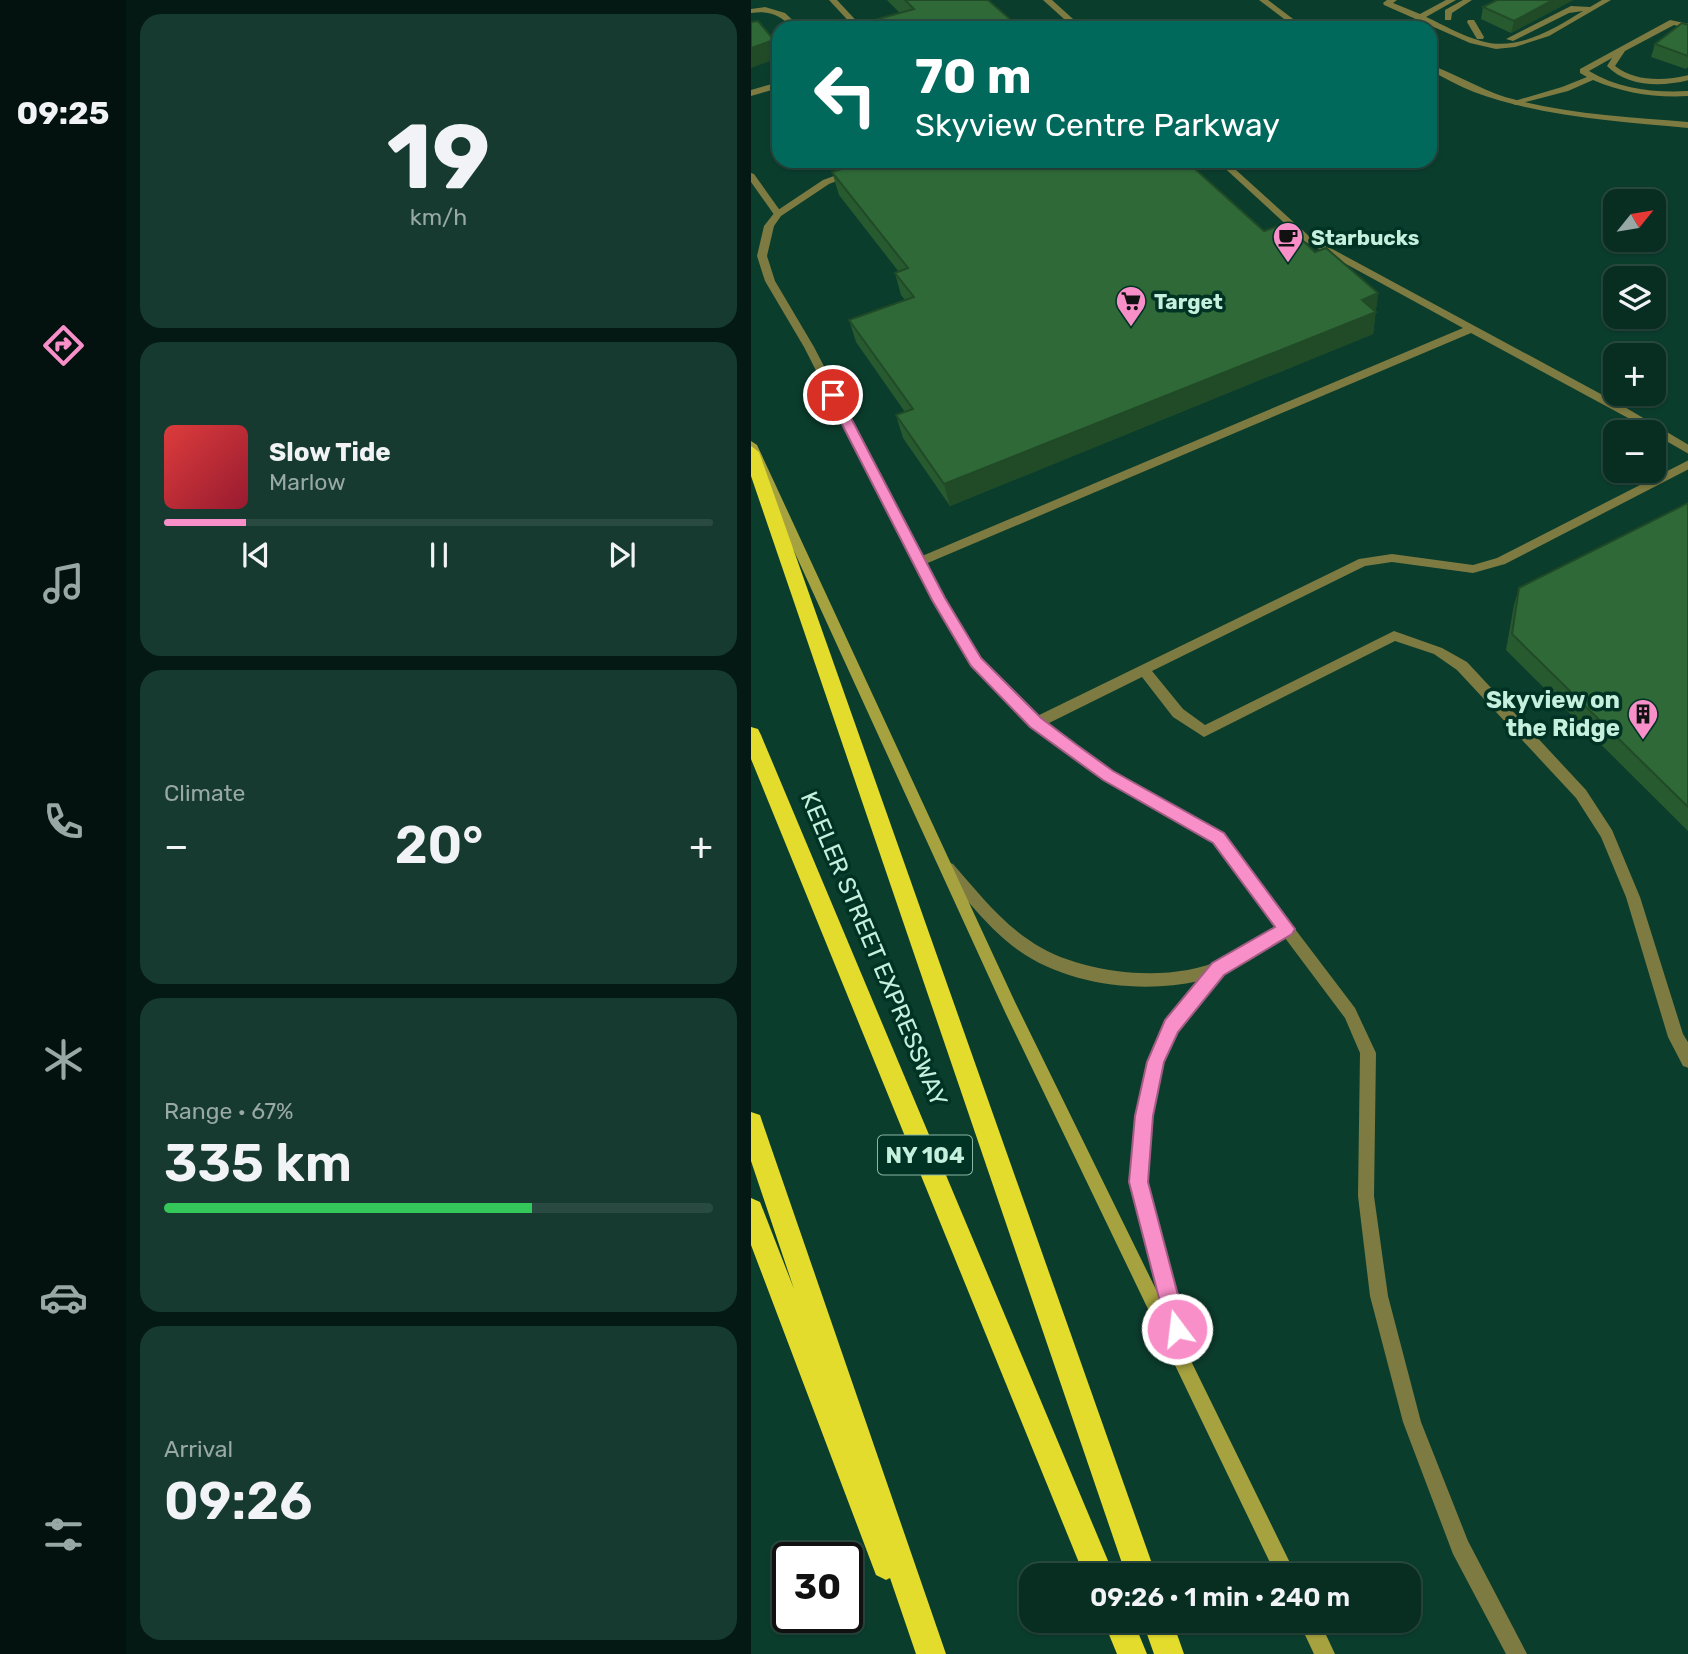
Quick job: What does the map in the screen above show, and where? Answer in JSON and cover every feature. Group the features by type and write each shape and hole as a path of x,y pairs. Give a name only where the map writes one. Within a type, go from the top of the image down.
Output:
{"highway":[{"path":"751,452 1137,1563"},
{"name":"KEELER STREET EXPRESSWAY","path":"751,735 1094,1563"},
{"path":"751,1124 931,1654"},
{"path":"751,1211 920,1654"},
{"path":"1123,1633 1132,1654"},
{"path":"1162,1633 1169,1654"}],"main road":[{"path":"751,445 1010,1007 1280,1563"},
{"path":"1314,1633 1324,1654"}],"street":[{"path":"833,0 852,21"},
{"path":"1047,0 1071,21"},
{"path":"1263,0 1292,21"},
{"path":"1393,0 1387,3 1429,21"},
{"path":"1420,17 1452,0"},
{"path":"1480,37 1471,20 1467,0 1448,12 1449,20 1480,37 1507,40 1574,8 1590,10"},
{"path":"1437,25 1482,45 1500,48 1532,40 1607,0"},
{"path":"751,11 775,10 790,21"},
{"path":"1688,27 1673,22 1583,71 1593,77 1648,93 1688,93"},
{"path":"1623,49 1611,66 1617,72 1660,83 1676,82 1688,77"},
{"path":"1437,70 1476,90 1515,102 1589,115 1688,125"},
{"path":"1515,102 1565,89 1593,77"},
{"path":"751,93 772,87"},
{"path":"864,168 826,182 778,214 769,226 761,256 770,281 809,347 919,562 976,662 1036,723 1108,775 1218,838 1350,1013 1368,1052 1366,1196 1379,1296 1412,1422 1460,1547 1517,1654"},
{"path":"1229,168 1307,239 1688,450"},
{"path":"751,176 778,214"},
{"path":"919,562 1470,329"},
{"path":"1036,723 1363,562 1392,558 1473,569 1501,561 1688,464"},
{"path":"1144,670 1178,713 1204,732 1394,636 1438,651 1461,666 1581,794 1607,834 1633,897 1676,1037 1688,1061"},
{"path":"944,864 997,925 1025,947 1073,971 1158,981 1218,969 1286,929"},
{"path":"1190,1378 1138,1182 1144,1116 1156,1062 1172,1026 1218,969"}],"building":[{"path":"905,0 988,0 1012,21 871,21 914,9"},
{"path":"1497,0 1553,0 1514,21 1483,7"},
{"path":"758,21 772,41 751,48 751,22"},
{"path":"1682,23 1688,25 1688,56 1655,44"},
{"name":"Target","path":"845,168 1194,168 1264,231 1285,224 1315,252 1326,248 1378,293 1362,300 1376,312 944,484 896,415 913,409 849,320 914,297 895,273 908,268 832,172"},
{"name":"Skyview on the Ridge","path":"1688,503 1688,807 1512,634 1519,588"}],"place":[{"name":"Starbucks","path":"1288,264"},
{"name":"Target","path":"1131,328"},
{"name":"Skyview on the Ridge","path":"1643,741"}],"route":[{"path":"833,395 939,600 976,662 1036,723 1108,775 1218,838 1286,929 1218,969 1172,1026 1156,1062 1144,1116 1138,1182 1177,1329"}]}
